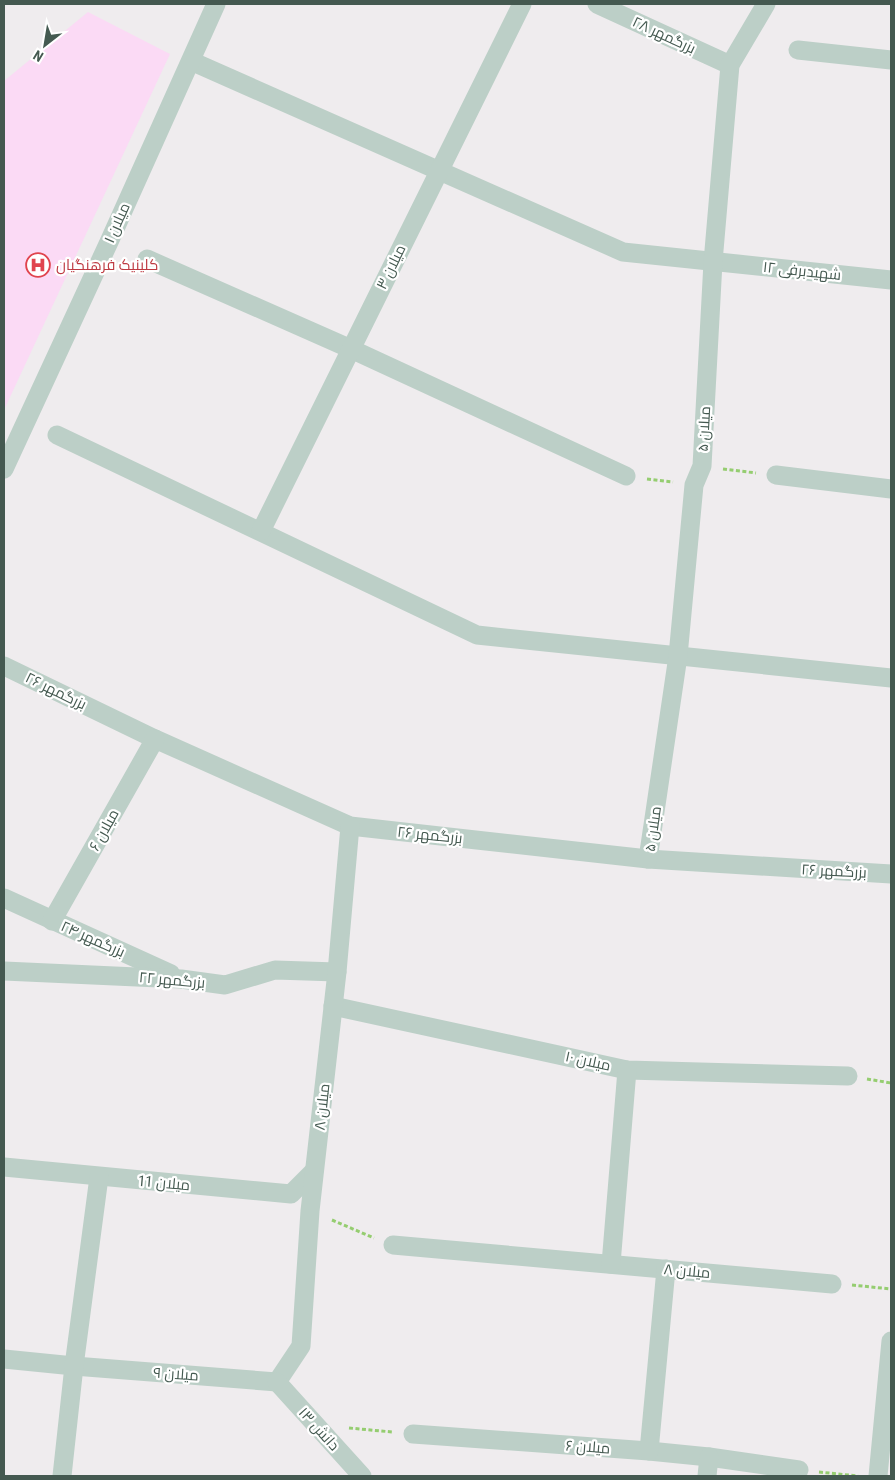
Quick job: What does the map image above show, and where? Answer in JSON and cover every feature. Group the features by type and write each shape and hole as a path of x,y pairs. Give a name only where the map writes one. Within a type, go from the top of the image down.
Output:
{"street":[{"name":"میلان ۱","path":"4,469 216,4"},
{"name":"میلان ۳","path":"261,532 522,4"},
{"name":"بزرگمهر ۲۸","path":"597,4 730,65"},
{"name":"میلان ۵","path":"648,860 678,656 694,485 702,466 713,262 730,65 766,4"},
{"path":"798,50 891,60"},
{"name":"شهیدبرفی ۱۲","path":"191,61 623,252 891,280"},
{"path":"147,259 351,349 626,476"},
{"path":"57,434 477,635 891,678"},
{"path":"776,475 891,489"},
{"name":"بزرگمهر ۲۶","path":"4,666 155,739 350,826 648,860 891,874"},
{"name":"میلان ۶","path":"52,920 155,739"},
{"name":"میلان ۸","path":"277,1382 301,1346 310,1211 337,972 350,826"},
{"name":"بزرگمهر ۲۴","path":"4,898 182,979"},
{"name":"بزرگمهر ۲۲","path":"4,971 182,979 225,985 275,970 337,972"},
{"name":"میلان ۱۰","path":"333,1006 627,1070 848,1076"},
{"path":"611,1264 627,1070"},
{"name":"میلان 11","path":"4,1167 291,1194 314,1171"},
{"path":"62,1476 74,1366 99,1177"},
{"name":"میلان ۸","path":"393,1245 832,1284"},
{"path":"649,1451 666,1269"},
{"path":"878,1476 891,1341"},
{"name":"میلان ۹","path":"4,1359 277,1382"},
{"name":"دانش ۱۳","path":"277,1382 362,1476"},
{"name":"میلان ۶","path":"413,1434 649,1451 709,1457 798,1470"},
{"path":"707,1476 709,1457"}],"path":[{"path":"702,466 776,475"},
{"path":"626,476 694,485"},
{"path":"310,1211 393,1245"},
{"path":"832,1284 891,1289"},
{"path":"316,1426 413,1434"},
{"path":"798,1470 860,1476"}],"shaded area":[{"name":"کلینیک فرهنگیان","path":"88,12 170,54 4,410 4,81"}],"place":[{"name":"کلینیک فرهنگیان","path":"38,265"}]}
